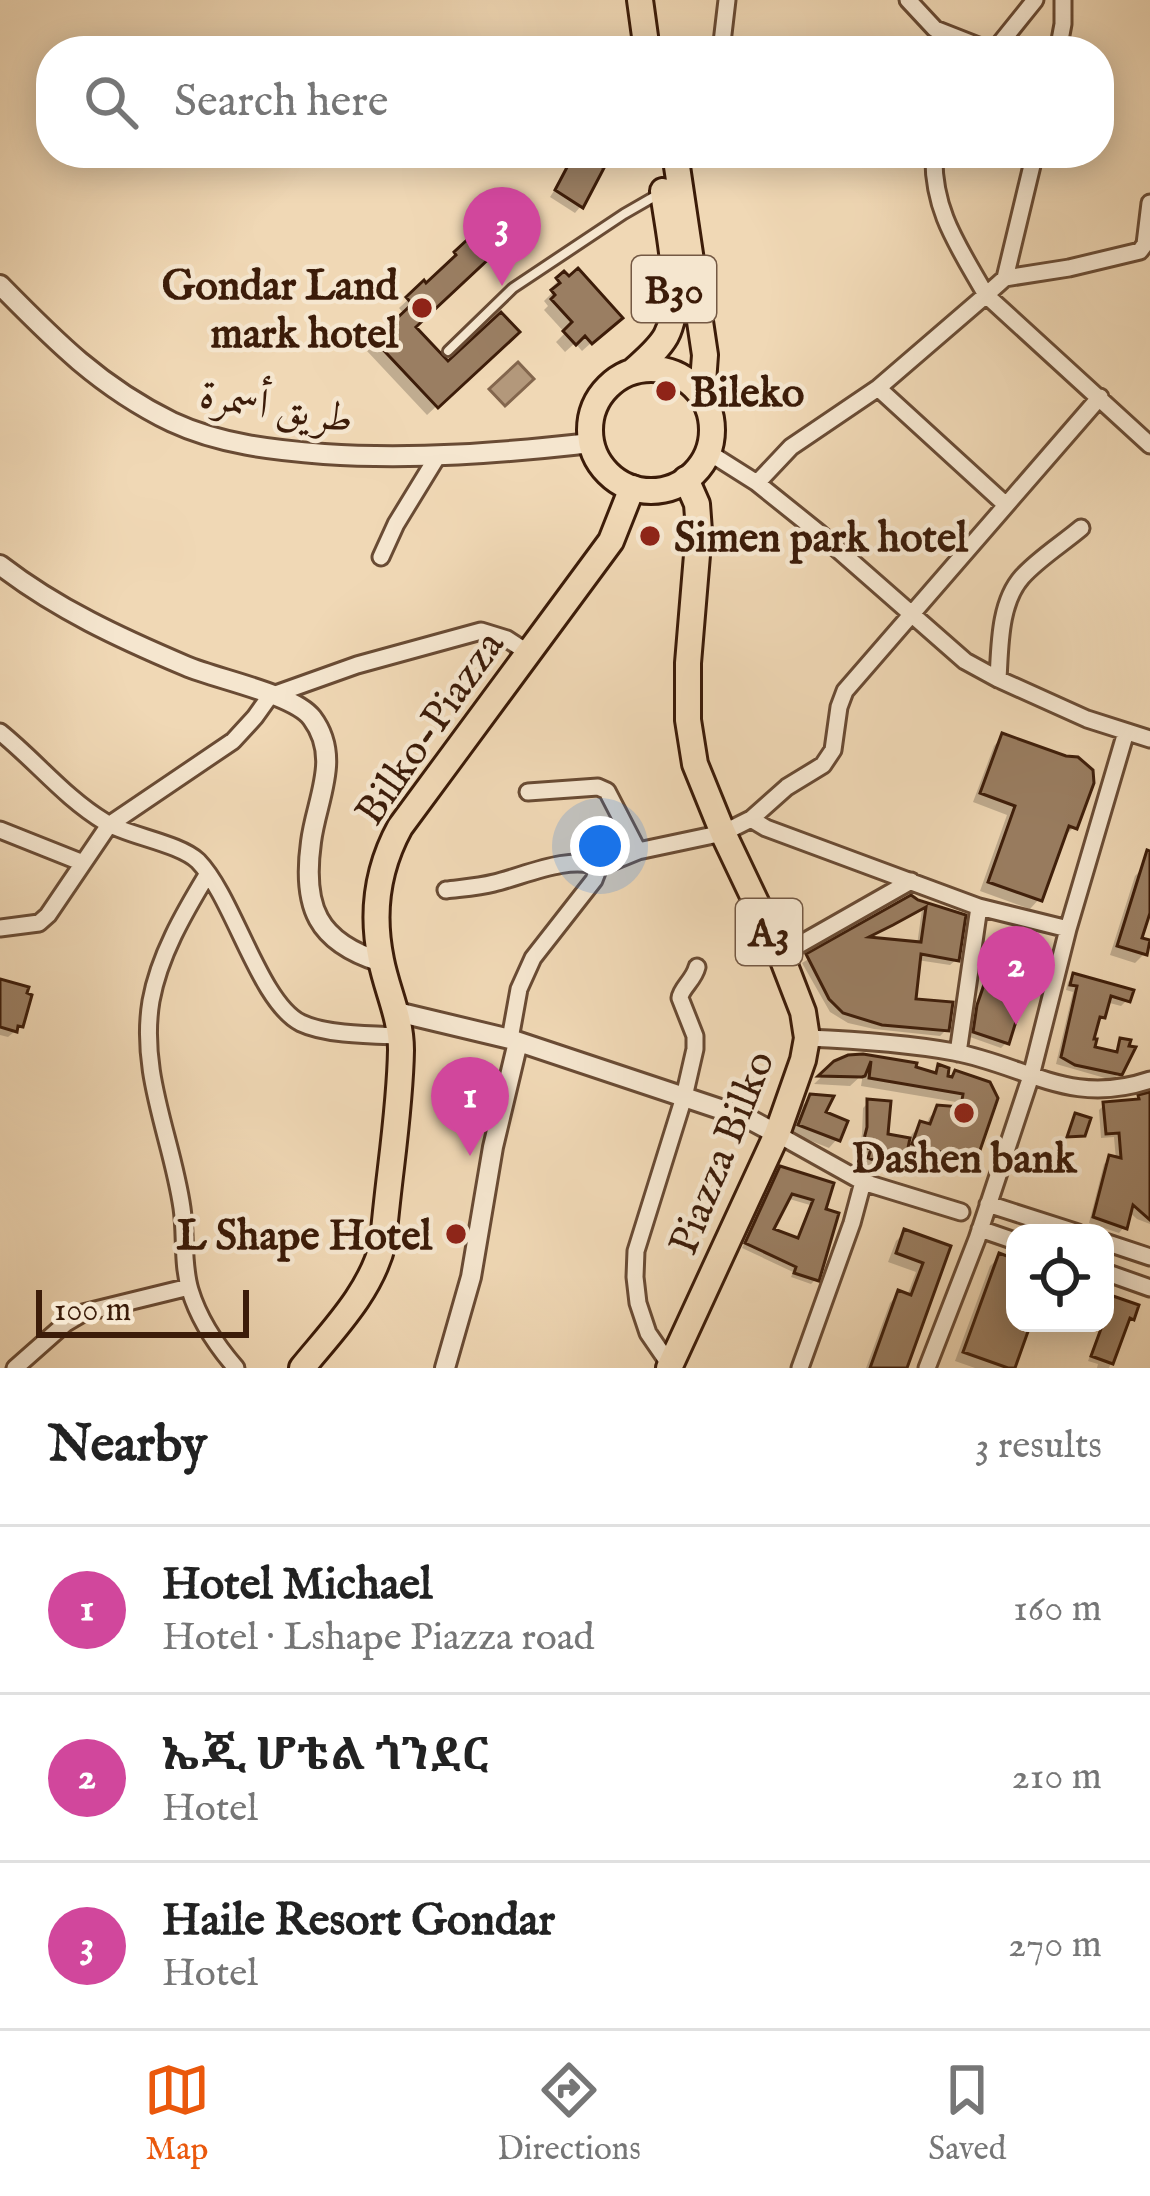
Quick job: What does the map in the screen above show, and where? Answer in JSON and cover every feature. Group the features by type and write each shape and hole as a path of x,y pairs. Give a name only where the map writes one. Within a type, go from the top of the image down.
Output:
{"main road":[{"path":"640,0 645,36"},
{"path":"656,0 661,36"},
{"name":"B30","path":"664,168 705,356 702,396"},
{"name":"B30","path":"633,371 666,336 673,314 673,168"},
{"path":"652,369 689,382 702,396 712,433 708,452 686,479 657,490 632,488 619,483 597,460 590,424 594,407 616,379 652,369"},
{"name":"Piazza Bilko","path":"670,1368 777,1134 807,1038 781,956 695,764 688,720 688,663 699,531 697,505 686,479"},
{"name":"Bilko-Piazza","path":"302,1368 351,1310 383,1243 399,1024 381,962 376,921 385,854 400,826 610,541 632,488"}],"street":[{"path":"723,36 727,0"},
{"path":"908,0 935,28 955,36"},
{"path":"1005,36 1035,0"},
{"path":"1061,36 1064,0"},
{"path":"935,28 936,36"},
{"path":"935,168 941,214 986,296 1150,445"},
{"path":"757,483 791,447 878,388 1005,278 1031,168"},
{"path":"1005,278 1140,251 1147,245 1150,202"},
{"name":"طريق أسمرة","path":"0,285 70,356 123,394 174,423 231,442 292,452 385,458 437,458 591,442"},
{"path":"878,388 1006,505"},
{"path":"445,1368 471,1277 514,1041 519,989 533,958 599,867 638,851 723,833 752,819 823,765 833,749 838,707 845,691 1100,397"},
{"path":"708,452 757,483 964,661 1087,719 1150,739"},
{"path":"381,557 437,458"},
{"path":"998,679 1005,617 1020,579 1081,528"},
{"path":"0,565 78,618 191,669 294,703 310,716 322,735 326,754 326,781 311,841 309,885 319,920 345,949 381,962"},
{"path":"0,928 39,923 110,825 232,741 270,696 357,665 481,632 527,652"},
{"path":"0,732 110,825 198,861 229,908 272,992 301,1023 326,1029 399,1024 514,1041 747,1118 863,1183 961,1212"},
{"path":"927,1368 1030,1076 1126,732"},
{"path":"528,792 607,791 638,851"},
{"path":"752,819 979,907 1068,928"},
{"path":"0,830 83,863"},
{"path":"446,890 575,864 599,867"},
{"path":"207,875 184,913 151,1001 151,1069 183,1210 189,1287 200,1317 236,1368"},
{"path":"781,956 911,881"},
{"path":"958,1052 979,907"},
{"path":"670,1368 648,1333 638,1303 636,1251 684,1096 695,1042 681,993 697,967"},
{"path":"807,1038 887,1041 958,1052 1062,1087 1096,1090 1150,1080"},
{"path":"800,1368 863,1183"},
{"path":"988,1204 1050,1224"},
{"path":"980,1228 1006,1238"},
{"path":"1114,1245 1150,1257"},
{"path":"1114,1275 1150,1288"},
{"path":"8,1367 83,1313 189,1287"}],"lane":[{"path":"448,351 513,288 624,214 671,191"}],"shaded area":[{"path":"518,362 534,379 505,406 489,389"}],"building":[{"path":"567,168 604,168 583,208 555,190"},
{"name":"Gondar Land mark hotel","path":"511,203 526,224 416,327 448,361 501,312 520,332 438,408 374,340 412,304 406,297"},
{"path":"578,268 623,318 592,344 585,336 576,345 563,331 572,322 551,299 555,295 551,290 560,283 556,278"},
{"path":"1002,733 1078,757 1093,770 1094,783 1077,829 1069,826 1042,901 988,882 1015,806 980,793"},
{"path":"1147,850 1150,913 1142,938 1150,940 1147,955 1117,946"},
{"path":"911,895 966,915 959,961 921,954 916,999 953,1002 949,1031 882,1025 843,1013 829,999 806,954","holes":["926,907 921,942 869,937"]},
{"path":"988,973 1027,986 1009,1044 973,1032"},
{"path":"1073,973 1134,990 1130,1002 1111,996 1094,1039 1095,1047 1117,1052 1120,1038 1131,1040 1129,1046 1136,1047 1122,1075 1075,1065 1061,1057 1077,986 1070,985"},
{"path":"0,979 29,987 27,993 32,995 23,1027 18,1026 17,1032 0,1027"},
{"name":"Dashen bank","path":"863,1054 917,1063 916,1067 936,1073 938,1064 949,1068 948,1076 955,1070 990,1082 998,1098 976,1162 912,1144 920,1121 930,1124 937,1105 961,1107 963,1094 869,1078 871,1061 862,1077 818,1076 834,1061"},
{"path":"1150,1092 1150,1220 1133,1205 1127,1229 1093,1217 1109,1155 1121,1158 1119,1133 1106,1134 1103,1102 1139,1099 1138,1095"},
{"path":"810,1094 834,1096 826,1112 848,1121 840,1141 798,1125"},
{"path":"867,1099 891,1101 888,1134 910,1138 903,1172 868,1158 871,1149 862,1147"},
{"path":"1075,1113 1091,1118 1085,1136 1067,1137"},
{"path":"780,1166 834,1183 826,1209 839,1213 819,1281 794,1273 796,1267 745,1243","holes":["792,1194 813,1200 798,1238 774,1229"]},
{"path":"904,1229 951,1246 907,1368 870,1368 898,1290 911,1295 923,1263 896,1253"},
{"path":"999,1253 1006,1256 1006,1332 1028,1332 1015,1368 963,1352"},
{"path":"1114,1296 1139,1305 1113,1364 1091,1356 1100,1332 1114,1332"}],"place":[{"name":"Haile Resort Gondar","path":"502,286"},
{"name":"Gondar Land mark hotel","path":"422,308"},
{"name":"Bileko","path":"666,391"},
{"name":"Simen park hotel","path":"650,536"},
{"name":"ኤጂ ሆቴል ጎንደር","path":"1016,1025"},
{"name":"Dashen bank","path":"964,1113"},
{"name":"Hotel Michael","path":"470,1156"},
{"name":"L Shape Hotel","path":"456,1234"}]}
